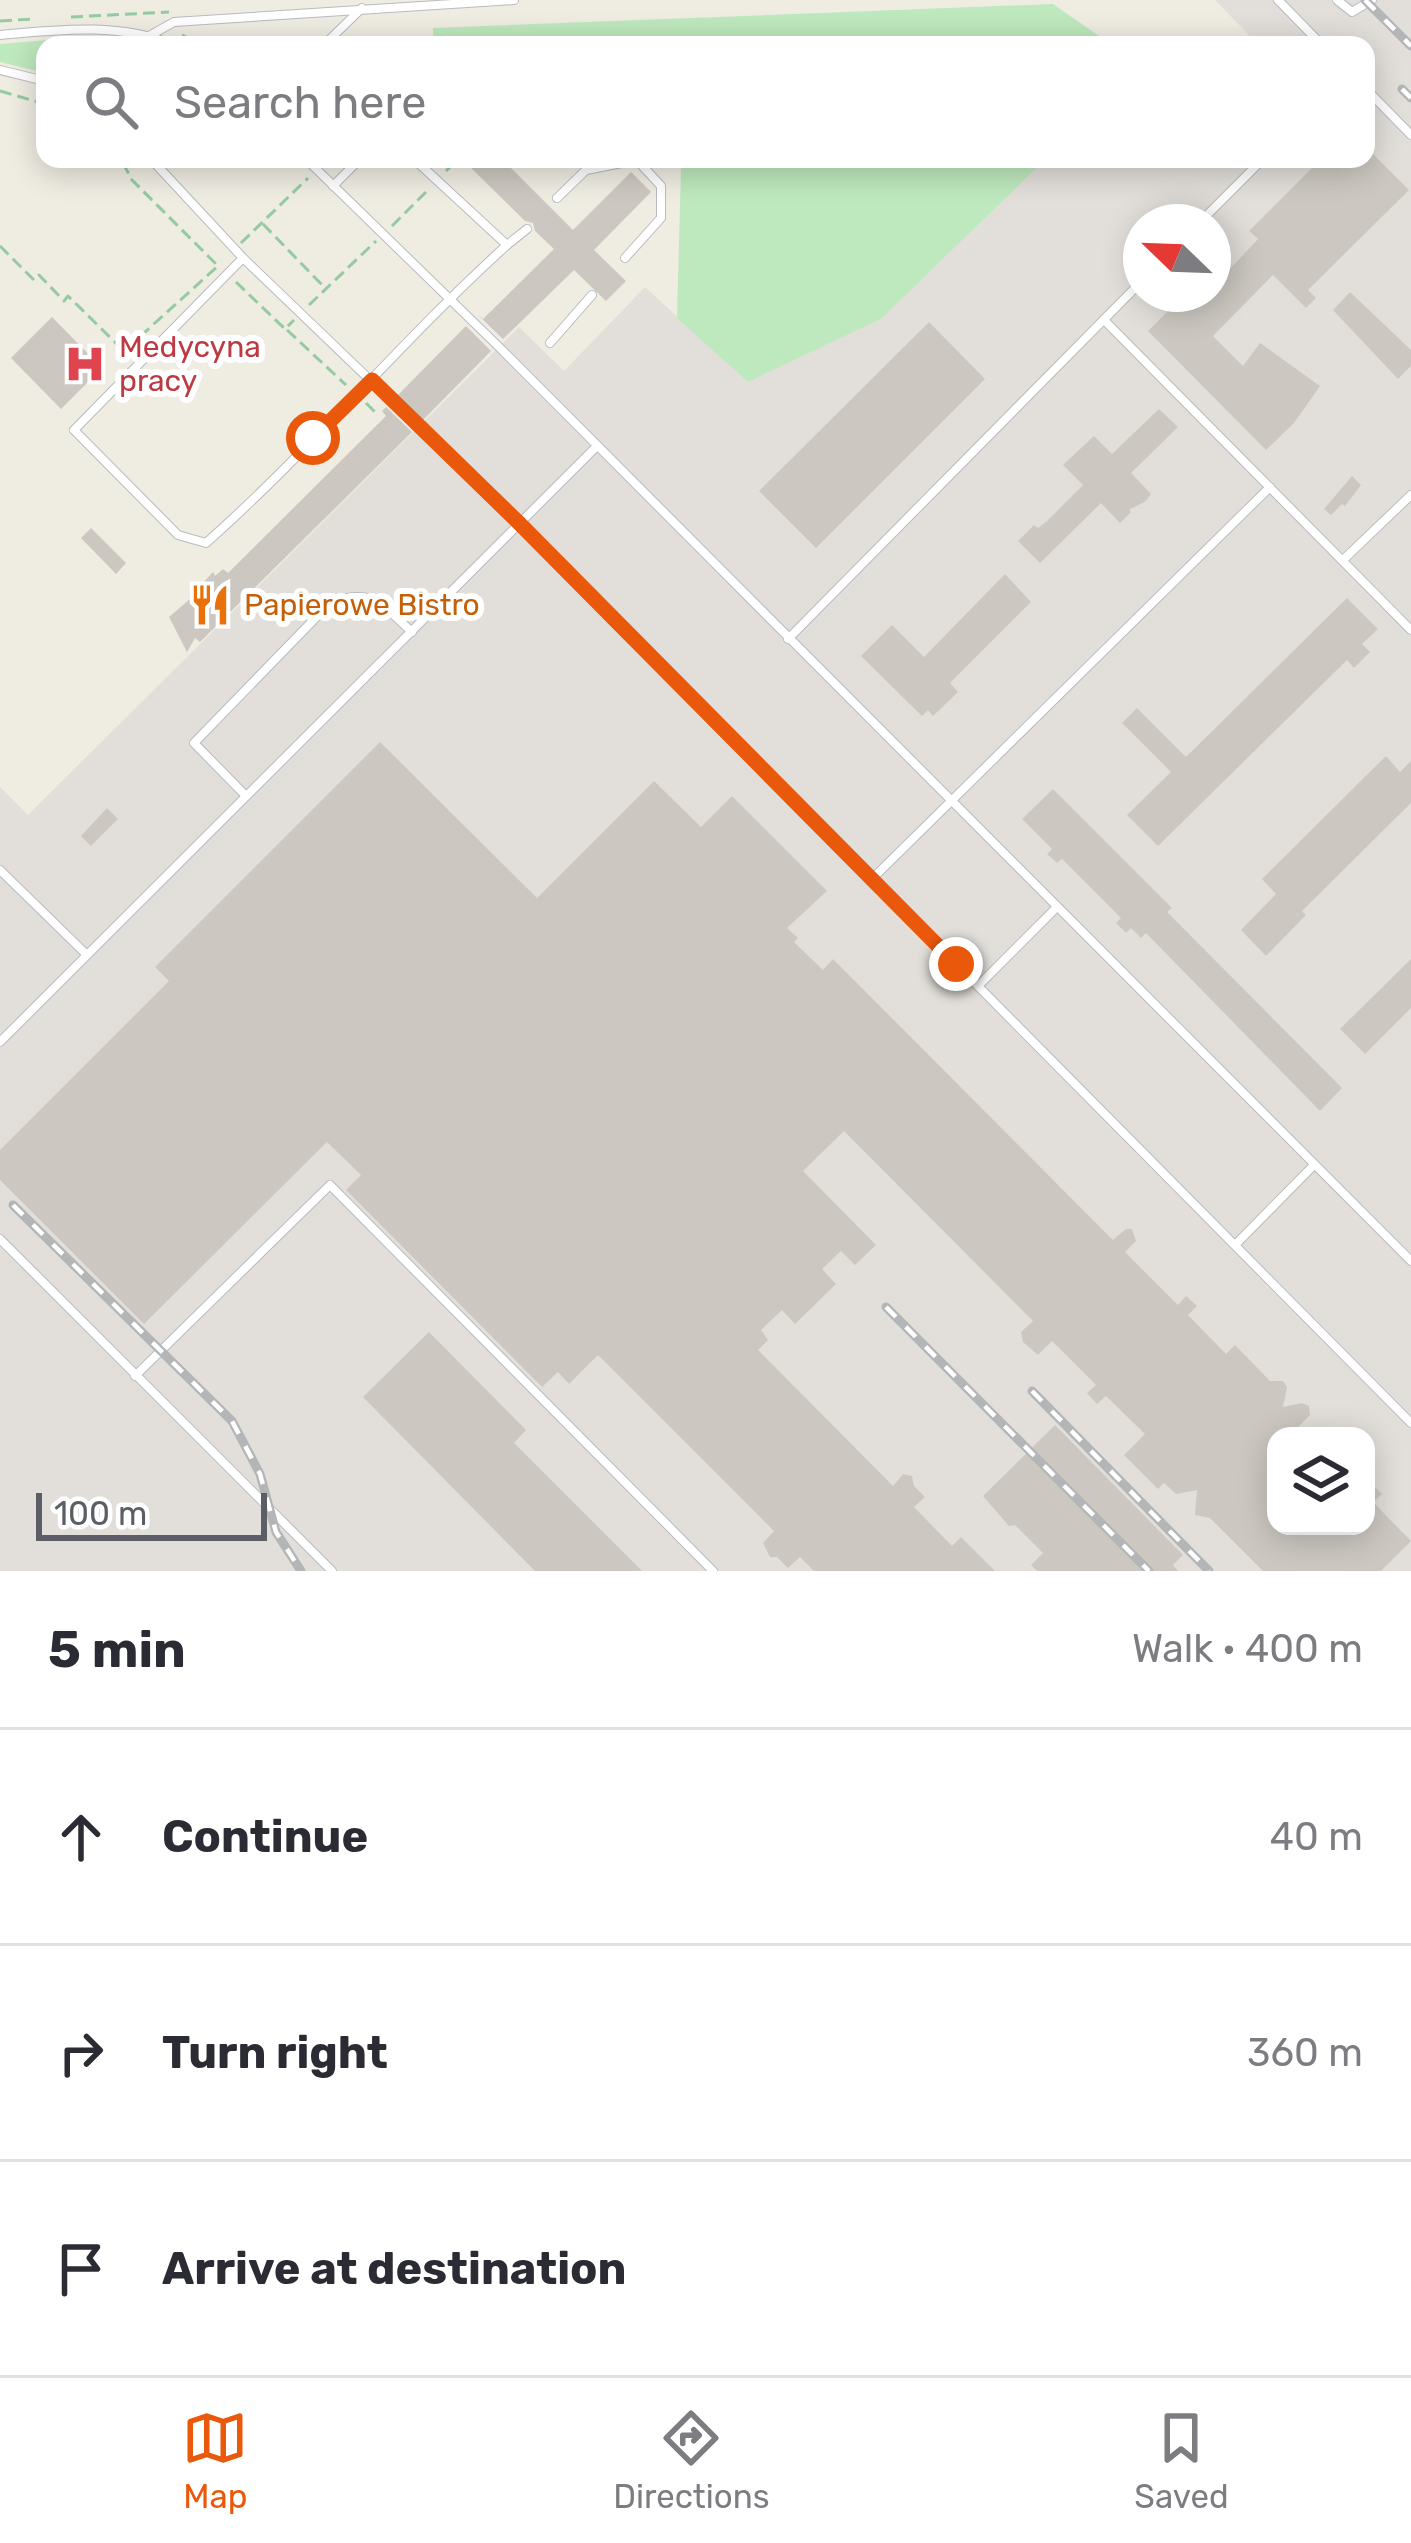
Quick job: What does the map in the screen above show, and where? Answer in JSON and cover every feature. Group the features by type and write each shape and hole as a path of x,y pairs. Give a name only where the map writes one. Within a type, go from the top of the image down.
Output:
{"lane":[{"path":"153,36 174,22 514,0"},
{"path":"1278,0 1313,36"},
{"path":"1337,0 1352,12 1372,0"},
{"path":"333,36 363,7"},
{"path":"0,35 71,29 114,36"},
{"path":"0,70 36,79"},
{"path":"1375,98 1411,135"},
{"path":"159,168 243,258 519,523 1408,1415"},
{"path":"333,186 350,168"},
{"path":"423,168 507,245"},
{"path":"557,198 586,170 596,168"},
{"path":"626,258 661,218 661,186 645,168"},
{"path":"1219,204 1254,168"},
{"path":"317,170 1411,1261"},
{"path":"243,258 74,430 178,535 206,543 372,380 448,297 527,229"},
{"path":"550,343 592,295"},
{"path":"788,639 1123,300"},
{"path":"1104,320 1411,630"},
{"path":"0,1042 597,446"},
{"path":"872,879 1270,487"},
{"path":"1342,560 1411,495"},
{"path":"246,796 194,742 331,602 358,593 376,600 412,632"},
{"path":"0,870 87,955"},
{"path":"978,986 1057,907"},
{"path":"1235,1245 1315,1165"},
{"path":"135,1376 330,1185 713,1571"},
{"path":"0,1238 332,1571"}],"path":[{"path":"0,92 36,102"},
{"path":"126,168 218,266 376,413"},
{"path":"285,329 449,168"},
{"path":"235,249 317,170"},
{"path":"262,223 326,289"},
{"path":"0,246 34,280 40,275 64,301 68,296 124,351 218,266"}],"shaded area":[{"path":"1215,0 1411,0 1411,1571 0,1571 0,787 28,815 519,327 564,371 645,287 748,382 881,319 1037,168 1375,168 1375,36 1248,36"}],"green space":[{"path":"1053,4 1099,36 433,36 433,28"},
{"path":"36,41 36,71 0,62 0,44"},
{"path":"1037,168 881,319 748,382 677,318 681,169"}],"building":[{"path":"1375,156 1409,190 1308,290 1316,298 1306,308 1273,275 1213,336 1243,366 1260,343 1320,386 1294,423 1266,450 1148,331 1167,312 1231,312 1231,268 1258,239 1249,231 1312,168 1375,168"},
{"path":"471,168 511,168 573,230 631,172 651,192 594,250 626,281 606,301 574,270 503,339 478,315 483,319 554,249 533,223 525,221"},
{"path":"1350,292 1411,350 1411,366 1398,379 1333,310"},
{"path":"52,317 102,368 61,409 11,358"},
{"path":"929,322 985,379 816,548 759,491"},
{"path":"466,326 491,351 423,420 398,395"},
{"path":"386,407 412,432 200,642 195,638 187,652 169,617 204,587 213,572 215,576 223,569 228,573 386,416 382,411"},
{"path":"1159,409 1178,427 1131,473 1151,494 1146,501 1129,510 1120,523 1101,503 1040,563 1018,541 1034,525 1038,528 1047,521 1083,485 1063,465 1094,436 1112,454"},
{"path":"1352,476 1361,485 1331,515 1324,509"},
{"path":"91,528 126,563 116,574 81,538"},
{"path":"1005,574 1031,602 950,683 958,692 933,716 928,710 922,716 861,656 892,625 924,657"},
{"path":"1347,598 1378,629 1362,644 1370,652 1354,668 1347,660 1158,846 1127,815 1171,772 1122,723 1137,708 1186,757"},
{"path":"380,742 537,898 654,781 701,827 732,796 827,891 787,928 798,938 794,942 823,970 833,959 1113,1240 1132,1229 1136,1241 1125,1252 1178,1305 1186,1296 1197,1306 1188,1315 1226,1354 1235,1345 1270,1381 1283,1381 1287,1387 1283,1407 1309,1406 1310,1415 1298,1427 1267,1427 1267,1535 1375,1535 1375,1504 1411,1541 1381,1571 1263,1571 1210,1518 1195,1515 1197,1490 1176,1494 1164,1483 1158,1489 1124,1455 1145,1434 1106,1396 1097,1404 1087,1393 1096,1385 1052,1341 1038,1355 1023,1342 1021,1332 1033,1321 844,1131 803,1171 876,1245 855,1265 841,1251 822,1269 836,1284 795,1324 782,1310 761,1330 768,1340 758,1350 893,1486 903,1474 912,1476 925,1497 914,1507 952,1546 961,1537 995,1571 814,1571 800,1557 788,1568 777,1557 770,1557 763,1543 774,1531 598,1355 569,1384 558,1372 542,1387 346,1190 361,1175 327,1142 144,1324 0,1180 0,1150 169,981 155,967"},
{"path":"1386,756 1400,772 1411,761 1411,803 1302,911 1306,915 1266,956 1241,930 1276,894 1262,879"},
{"path":"1053,789 1342,1088 1320,1111 1146,933 1141,938 1131,928 1126,933 1116,923 1121,918 1062,859 1057,863 1047,854 1052,849 1022,819"},
{"path":"107,808 118,819 91,846 81,836"},
{"path":"1411,959 1411,1008 1365,1054 1340,1029"},
{"path":"429,1332 526,1430 514,1443 642,1571 535,1571 363,1397"},
{"path":"1055,1425 1183,1555 1173,1565 1178,1571 1037,1571 1031,1565 1043,1553 1015,1525 1009,1526 983,1496"}],"railway":[{"path":"1365,0 1411,46"},
{"path":"1402,89 1411,98"},
{"path":"13,1205 232,1421 260,1474 276,1532 301,1571"},
{"path":"886,1307 1149,1571"},
{"path":"1032,1391 1209,1571"}],"place":[{"name":"Medycyna pracy","path":"85,364"},
{"name":"Papierowe Bistro","path":"210,605"}],"route":[{"path":"313,438 372,380 956,964"}]}
